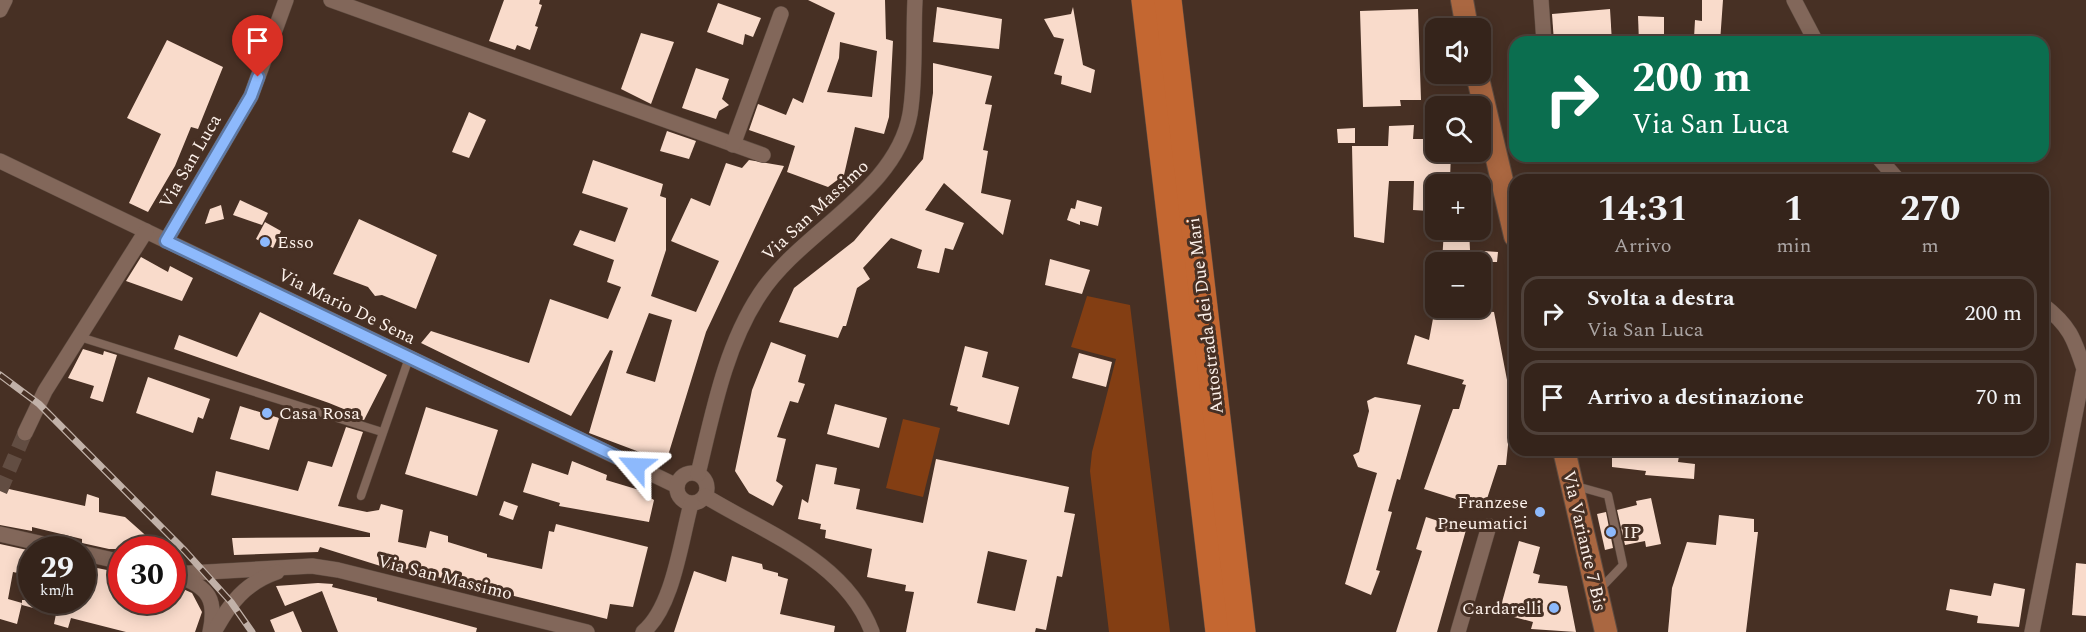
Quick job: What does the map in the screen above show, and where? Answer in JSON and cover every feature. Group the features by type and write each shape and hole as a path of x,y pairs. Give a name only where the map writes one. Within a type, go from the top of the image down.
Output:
{"highway":[{"name":"Autostrada dei Due Mari","path":"1145,0 1220,632"},
{"name":"Autostrada dei Due Mari","path":"1168,0 1242,632"}],"main road":[{"path":"1462,0 1465,18"},
{"path":"1479,84 1509,210"},
{"name":"Via Variante 7 Bis","path":"1566,456 1606,632"}],"street":[{"path":"0,10 4,0"},
{"name":"Via San Luca","path":"166,241 251,96 286,0"},
{"path":"331,0 763,155"},
{"name":"Via San Massimo","path":"698,474 729,357 742,323 760,293 779,268 886,170 901,143 910,114 915,0"},
{"path":"1541,0 1544,36"},
{"path":"1794,0 1813,36"},
{"path":"732,145 781,15"},
{"name":"Via Mario De Sena","path":"0,161 677,486"},
{"path":"1882,162 1893,174"},
{"path":"25,434 45,391 146,231"},
{"path":"2032,632 2084,369 2074,337 2060,318 2049,310"},
{"path":"687,474 698,474 707,486 705,496 702,500 691,504 680,498 677,486 687,474"},
{"path":"705,496 801,551 830,572 851,595 872,632"},
{"path":"643,632 658,617 666,596 691,504"},
{"path":"1458,632 1489,526"},
{"path":"0,534 18,538"},
{"path":"214,632 231,602 242,591 260,578 292,567"},
{"name":"Via San Massimo","path":"186,573 292,567 338,570 556,629 587,632"},
{"path":"186,578 204,589 211,600 214,614 210,632"}],"lane":[{"path":"80,338 382,432"},
{"path":"361,496 409,358"},
{"path":"1573,486 1608,495 1623,566 1597,592"}],"shaded area":[{"path":"1087,296 1130,305 1170,632 1109,632 1090,471 1092,452 1116,359 1071,347"},
{"path":"903,419 940,428 923,497 886,488"}],"building":[{"path":"504,0 540,0 539,4 542,5 535,26 538,27 530,50 517,45 515,50 489,41"},
{"path":"808,0 885,0 886,39 893,41 889,117 884,134 855,127 844,175 828,187 787,172 795,146 749,130 758,104 786,115 793,98 803,103 835,13","holes":["840,42 877,51 872,97 827,92 839,58"]},
{"path":"1702,0 1723,0 1720,36 1694,36 1695,20 1702,21"},
{"path":"718,3 761,18 753,37 745,34 743,45 707,32"},
{"path":"937,7 1002,19 999,49 933,42"},
{"path":"1073,7 1083,65 1095,70 1091,93 1061,84 1062,76 1054,74 1064,39 1054,37 1044,19 1071,14"},
{"path":"1418,9 1421,100 1400,100 1401,106 1363,107 1360,11"},
{"path":"1610,9 1612,36 1554,36 1552,14"},
{"path":"1638,16 1664,17 1664,36 1639,36"},
{"path":"641,33 674,42 651,104 621,89"},
{"path":"167,40 223,67 198,129 191,127 175,166 148,212 129,203 161,134 127,118"},
{"path":"933,63 992,76 985,104 992,105 983,150 988,151 981,193 1011,200 1003,235 944,183 925,210 964,223 953,250 945,248 939,273 917,268 922,250 891,238 863,268 870,279 857,288 846,326 843,326 838,338 779,322 794,288 854,241 923,159 933,93"},
{"path":"696,68 729,79 722,99 729,105 719,111 716,119 682,108"},
{"path":"469,112 486,120 469,158 452,152"},
{"path":"1414,125 1413,139 1425,139 1425,162 1451,162 1450,174 1425,174 1425,211 1413,210 1414,181 1389,181 1384,243 1354,237 1352,146 1388,146 1389,126"},
{"path":"1355,128 1355,143 1338,143 1337,129"},
{"path":"667,131 696,141 689,159 660,151"},
{"path":"593,160 663,184 660,196 666,198 666,250 651,296 696,312 719,261 671,241 691,198 710,206 726,163 742,168 749,160 784,166 706,332 666,462 589,433 613,351 610,350 571,416 421,343 431,331 529,363 550,299 608,319 621,287 607,282 614,260 573,245 580,230 615,242 628,208 582,193","holes":["649,313 672,320 655,382 626,373"]},
{"path":"240,200 268,213 262,225 233,215"},
{"path":"1077,200 1102,207 1098,226 1080,221 1080,225 1067,220 1071,208 1075,209"},
{"path":"221,205 224,219 205,224 210,209"},
{"path":"359,219 437,255 416,309 382,295 375,296 368,287 333,274"},
{"path":"265,222 281,231 273,248 256,239"},
{"path":"1443,240 1470,240 1470,250 1498,252 1497,262 1491,262 1491,252 1443,252"},
{"path":"141,257 168,272 170,266 193,278 182,301 126,281"},
{"path":"1050,259 1090,270 1082,294 1045,285"},
{"path":"260,312 387,375 364,420 350,416 351,412 329,403 174,349 179,335 237,357"},
{"path":"1491,312 1494,312 1509,390 1509,436 1506,465 1498,465 1484,508 1424,489 1453,409 1459,409 1466,385 1462,384 1464,380 1407,364 1415,335 1429,340 1433,318 1491,318"},
{"path":"771,342 806,355 798,382 805,384 798,403 790,401 777,437 786,439 776,481 783,486 773,506 749,493 735,471 752,390"},
{"path":"965,346 988,352 982,377 1019,387 1009,425 957,411 958,407 950,405"},
{"path":"83,349 103,355 104,351 117,355 103,402 90,398 94,386 68,378"},
{"path":"1079,353 1112,362 1106,387 1072,378"},
{"path":"148,377 210,399 203,419 198,417 193,433 136,413"},
{"path":"1375,397 1421,405 1400,480 1397,479 1388,511 1392,512 1376,570 1380,571 1371,595 1345,584 1377,473 1358,467 1353,455 1359,452 1369,411 1367,401"},
{"path":"835,404 887,418 879,448 827,434"},
{"path":"240,406 279,418 269,450 230,439"},
{"path":"426,407 498,430 477,496 405,474"},
{"path":"346,427 363,432 338,506 367,512 379,510 381,504 403,510 398,542 426,548 430,531 448,536 448,542 487,554 487,557 542,569 549,531 554,532 556,524 648,547 633,607 610,604 607,619 392,566 390,569 320,547 318,552 234,555 232,538 370,537 370,533 211,495 216,471 298,491 308,461 332,467"},
{"path":"1612,456 1679,456 1678,462 1695,464 1694,479 1645,475 1646,471 1612,467"},
{"path":"936,459 1069,487 1064,512 1075,514 1062,577 1057,576 1046,630 1036,628 1035,632 906,632 914,592 905,591 906,585 867,577 872,549 825,538 826,530 820,529 821,524 798,519 802,499 808,503 816,464 837,468 834,484 860,489 856,509 923,523","holes":["988,551 1027,560 1015,611 977,603"]},
{"path":"572,461 607,475 606,480 636,489 654,500 649,522 559,506 560,503 523,492 532,463 568,475"},
{"path":"0,487 85,506 87,494 99,498 99,512 125,517 146,536 108,536 108,549 96,546 96,536 70,536 32,527 32,531 0,525"},
{"path":"1651,498 1661,544 1646,547 1645,541 1625,545 1617,510 1637,505 1636,501"},
{"path":"504,501 518,506 513,520 499,515"},
{"path":"1606,512 1613,548 1605,550 1597,514"},
{"path":"1719,515 1754,519 1754,532 1758,532 1746,632 1668,632 1672,588 1687,542 1716,545"},
{"path":"1426,517 1466,530 1437,632 1396,632 1422,551 1416,549"},
{"path":"1519,541 1540,547 1533,573 1540,575 1538,583 1567,586 1576,632 1531,629 1533,622 1499,613"},
{"path":"0,544 18,548 18,573 13,572 8,599 18,602 19,614 17,624 0,619"},
{"path":"732,556 762,564 763,569 778,573 778,576 788,579 780,614 835,626 834,632 674,632 694,571 726,582"},
{"path":"2076,563 2086,564 2086,616 2072,615"},
{"path":"96,568 108,570 108,614 186,614 186,590 192,593 202,612 195,632 126,632 71,618 68,628 54,624 56,614 96,614"},
{"path":"1994,583 2025,589 2019,627 1977,623 1978,616 1946,610 1950,589 1991,596"},
{"path":"333,584 332,587 377,598 377,601 477,628 476,632 338,632 322,591 285,606 276,586"},
{"path":"293,611 302,632 275,632 270,620"}],"tunnel":[{"path":"0,491 25,433"}],"railway":[{"path":"0,375 39,404 185,551 231,602 252,632"}],"place":[{"name":"Esso","path":"265,242"},
{"name":"Casa Rosa","path":"267,413"},
{"name":"Franzese Pneumatici","path":"1540,512"},
{"name":"IP","path":"1611,532"},
{"name":"Cardarelli","path":"1554,608"}],"route":[{"path":"258,77 251,96 166,241 636,466"}]}
